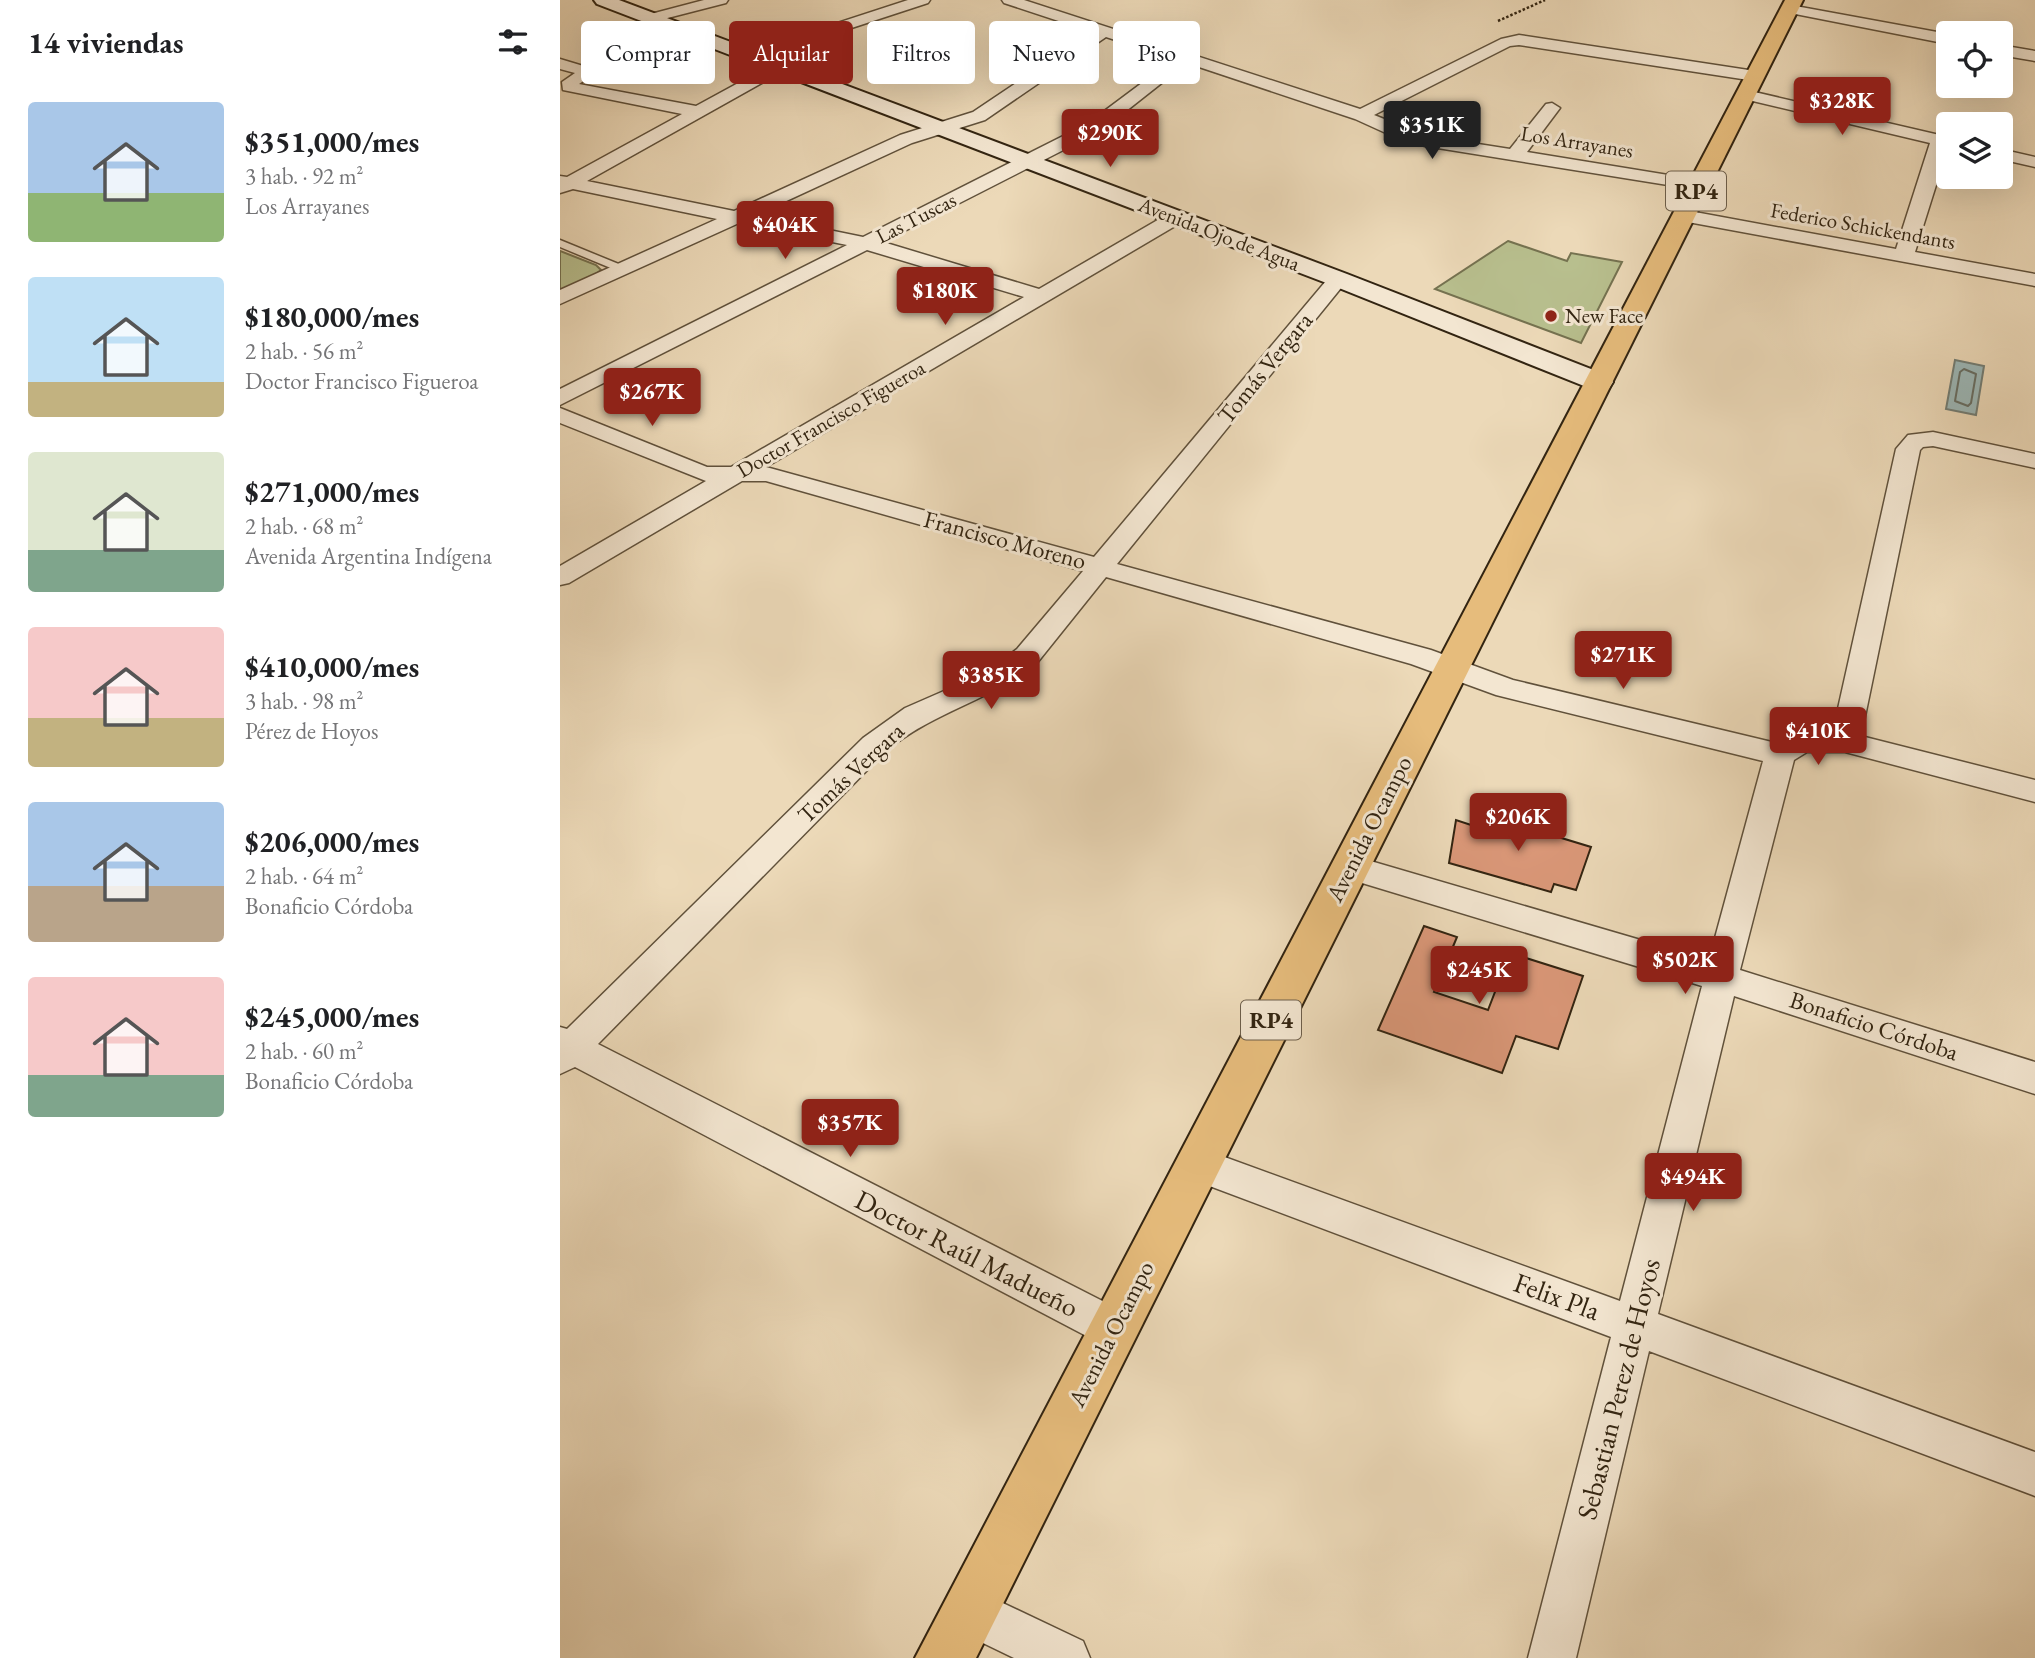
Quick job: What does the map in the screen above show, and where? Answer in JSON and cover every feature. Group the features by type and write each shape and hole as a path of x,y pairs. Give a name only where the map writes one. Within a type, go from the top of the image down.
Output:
{"main road":[{"name":"Avenida Ojo de Agua","path":"603,0 729,48"},
{"name":"Avenida Ocampo","path":"945,1658 1792,5"},
{"name":"Avenida Ojo de Agua","path":"824,84 1338,279 1599,382"}],"street":[{"path":"652,18 721,0"},
{"path":"853,23 923,0"},
{"name":"Los Arrayanes","path":"1009,0 1113,34"},
{"path":"1792,5 1936,37"},
{"path":"560,298 906,139 979,116 1104,31"},
{"path":"1362,115 1506,42 1519,40 1751,85 1936,139"},
{"path":"2013,52 2035,56"},
{"name":"Los Arrayanes","path":"1200,62 1362,115 1425,141 1699,185"},
{"path":"560,64 584,71 584,75 570,82 569,87 698,111"},
{"path":"563,184 748,84"},
{"name":"Las Tuscas","path":"560,398 1029,162 1105,119 1151,84"},
{"path":"1515,155 1552,108"},
{"path":"2013,157 2035,162"},
{"path":"1905,256 1936,165"},
{"path":"563,184 865,243 1041,296"},
{"name":"Federico Schickendants","path":"1684,216 2035,280"},
{"name":"Doctor Francisco Figueroa","path":"560,578 1175,218"},
{"name":"Tomás Vergara","path":"564,1050 874,745 916,715 984,687 1009,672 1027,656 1338,279"},
{"name":"Francisco Moreno","path":"560,415 704,474 767,474 1452,668 1506,688 1780,755"},
{"path":"1845,742 1908,449 1916,440 1933,439 2035,461"},
{"path":"1780,755 1801,741 1845,742 2035,791"},
{"name":"Sebastian Perez de Hoyos","path":"1552,1658 1721,978 1780,755"},
{"name":"Bonaficio Córdoba","path":"1350,867 1721,978 2035,1078"},
{"name":"Doctor Raúl Madueño","path":"564,1050 1113,1329"},
{"name":"Felix Pla","path":"1197,1164 2035,1474"},
{"path":"969,1611 1066,1658"}],"lane":[{"path":"560,243 622,269"}],"green space":[{"name":"New Face","path":"1508,241 1567,261 1571,253 1622,262 1581,343 1435,289"},
{"path":"560,251 596,265 601,270 560,291"}],"water":[{"path":"1955,360 1984,366 1976,415 1946,409"}],"building":[{"path":"1476,812 1591,847 1576,890 1554,884 1551,892 1449,863 1456,820 1471,825"},
{"path":"1424,926 1457,937 1434,992 1488,1010 1510,953 1583,976 1558,1049 1516,1036 1502,1073 1378,1030"}],"place":[{"name":"New Face","path":"1551,316"}]}
